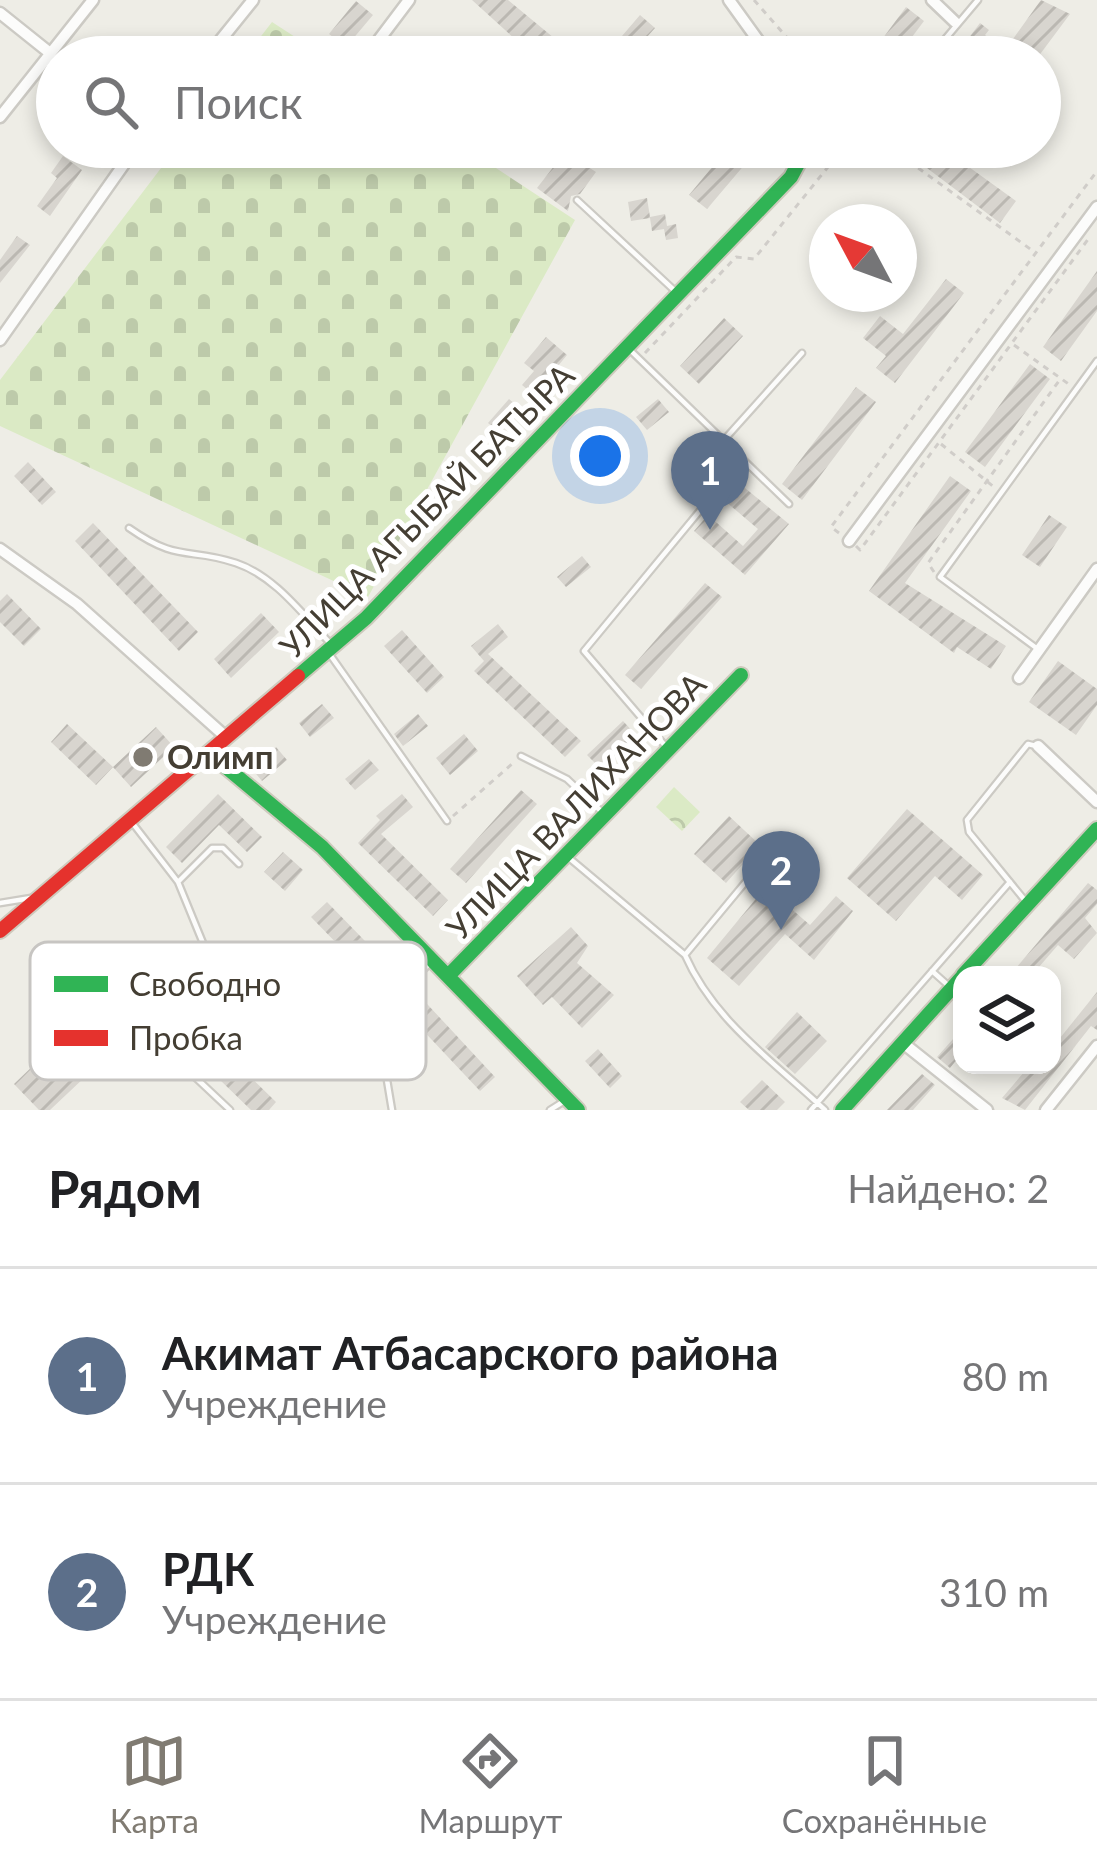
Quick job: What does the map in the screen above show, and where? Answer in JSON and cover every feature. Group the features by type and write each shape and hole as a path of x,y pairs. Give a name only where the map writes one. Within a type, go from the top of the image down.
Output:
{"street":[{"path":"64,36 93,0"},
{"path":"224,36 253,0"},
{"path":"382,36 409,0"},
{"path":"729,0 755,36"},
{"path":"932,0 955,22"},
{"path":"0,13 36,42"},
{"path":"0,117 36,71"},
{"path":"0,340 121,168"},
{"name":"УЛИЦА АГЫБАЙ БАТЫРА","path":"0,931 331,649 634,353 679,295 796,168"},
{"path":"849,541 1097,207"},
{"path":"0,549 76,604 227,738"},
{"path":"1018,678 1097,569"},
{"name":"УЛИЦА ВАЛИХАНОВА","path":"450,974 741,675"},
{"path":"1038,746 1097,802"},
{"path":"209,753 322,847 417,942"},
{"path":"971,966 1097,830"},
{"path":"426,951 573,1104"},
{"path":"842,1110 953,987"},
{"path":"903,1043 987,1110"},
{"path":"1046,1110 1097,1046"}],"lane":[{"path":"945,36 978,0"},
{"path":"578,200 679,295"},
{"path":"634,353 789,504"},
{"path":"724,440 802,353"},
{"path":"1039,650 940,577 1097,361"},
{"path":"668,749 584,651 712,496"},
{"path":"129,528 179,556 236,563 255,572 331,649 447,821"},
{"path":"1027,903 970,832 967,820 1028,744 1038,746"},
{"path":"521,756 567,779 603,813"},
{"path":"130,820 178,882 203,942"},
{"path":"685,955 782,838"},
{"path":"178,882 212,848 223,848 238,864"},
{"path":"564,854 685,955 698,986 725,1020 825,1110"},
{"path":"811,1110 1010,882"},
{"path":"0,903 37,898"},
{"path":"426,967 434,959"},
{"path":"932,971 953,978"},
{"path":"198,1080 230,1110"},
{"path":"387,1080 392,1110"},
{"path":"550,1110 573,1104"}],"path":[{"path":"754,0 786,36"},
{"path":"634,353 736,257 754,259 827,168"},
{"path":"918,168 1036,253"},
{"path":"1097,171 830,526 860,550 1097,227"},
{"path":"1012,343 1076,389"},
{"path":"940,577 928,562 1061,378"},
{"path":"939,442 1000,492"},
{"path":"447,821 521,756"}],"green space":[{"path":"272,22 294,36 261,36"},
{"path":"161,168 496,168 575,220 368,597 0,426 0,380"},
{"path":"674,787 700,812 682,831 656,807"}],"building":[{"path":"472,0 508,0 552,36 512,36"},
{"path":"1041,0 1070,14 1054,36 1015,36"},
{"path":"356,1 373,15 355,36 329,34"},
{"path":"906,7 924,21 913,36 885,36"},
{"path":"640,15 655,28 648,36 622,36"},
{"path":"980,23 989,30 970,36"},
{"path":"55,168 82,170 50,216 37,206 57,178 51,173"},
{"path":"553,168 596,172 580,194 571,196 568,211 537,188"},
{"path":"711,168 742,168 707,209 689,195"},
{"path":"927,168 970,168 1016,201 1000,223"},
{"path":"647,198 650,217 665,214 667,226 676,224 678,238 666,240 664,229 652,231 650,218 631,221 628,202"},
{"path":"17,236 30,245 0,283 0,260"},
{"path":"1097,271 1097,311 1061,361 1043,347"},
{"path":"946,279 964,293 895,383 876,368 886,356 863,338 880,316 903,334"},
{"path":"724,318 743,336 699,384 680,366"},
{"path":"546,337 567,355 534,395 522,385 534,371 524,363"},
{"path":"1030,364 1050,379 985,467 965,452"},
{"path":"856,387 876,402 802,500 782,484"},
{"path":"509,399 521,409 500,433 488,423"},
{"path":"658,399 669,412 647,430 636,417"},
{"path":"28,462 56,492 42,505 14,476"},
{"path":"950,476 971,491 905,583 1006,646 991,669 957,647 954,653 869,591"},
{"path":"740,484 789,524 745,575 694,531 708,515 743,546 758,529 725,501"},
{"path":"1049,515 1067,527 1040,567 1022,555"},
{"path":"93,523 198,632 179,651 75,541"},
{"path":"582,556 591,567 566,587 557,577"},
{"path":"705,583 722,597 641,689 625,675"},
{"path":"7,594 41,629 24,646 0,622 0,601"},
{"path":"261,613 279,632 231,678 214,659"},
{"path":"498,624 508,637 488,654 581,741 565,757 474,671 484,661 471,646"},
{"path":"402,630 444,677 427,693 384,646"},
{"path":"1058,661 1097,689 1097,705 1076,735 1029,702"},
{"path":"322,704 334,718 310,737 299,723"},
{"path":"418,714 428,726 403,746 394,734"},
{"path":"623,721 636,735 601,769 587,755"},
{"name":"Олимп","path":"67,724 113,767 96,785 51,742"},
{"name":"Олимп","path":"156,727 174,747 131,787 113,767"},
{"path":"464,734 478,751 450,775 436,758"},
{"path":"276,747 287,760 262,781 251,768"},
{"path":"369,759 379,770 355,790 345,779"},
{"path":"521,790 537,804 466,883 450,869"},
{"path":"218,794 262,837 247,852 219,825 182,863 166,847"},
{"path":"402,794 413,807 381,834 448,900 433,916 358,843 380,820 376,816"},
{"path":"907,809 983,875 962,900 935,876 896,921 847,878"},
{"path":"729,816 760,845 726,883 694,854"},
{"path":"283,852 303,870 285,891 264,872"},
{"path":"773,878 795,898 788,906 810,925 836,896 853,911 814,960 785,934 739,986 707,958"},
{"path":"1088,883 1097,890 1097,904 1085,918 1097,933 1074,959 1058,945 1040,966 1018,966"},
{"path":"327,902 366,942 335,942 311,917"},
{"path":"571,927 588,946 577,963 614,995 582,1028 552,997 543,1005 517,976"},
{"path":"1097,992 1097,1030 1091,1026 1061,1064 1061,1037"},
{"path":"426,1003 495,1077 480,1091 426,1034"},
{"path":"797,1012 827,1041 795,1074 765,1047"},
{"path":"953,1039 950,1068 937,1057"},
{"path":"598,1049 622,1076 610,1088 585,1061"},
{"path":"30,1069 30,1080 82,1080 50,1110 39,1110 14,1084"},
{"path":"922,1074 935,1085 913,1110 887,1110"},
{"path":"1022,1074 1053,1074 1025,1110 1002,1098"},
{"path":"220,1080 253,1080 276,1102 269,1110 251,1110"},
{"path":"762,1080 785,1102 777,1110 749,1110 740,1102"}],"traffic: fast":[{"path":"298,676 366,618 796,168"},
{"path":"450,974 741,675"},
{"path":"209,753 322,847 414,942"},
{"path":"971,966 1097,829"},
{"path":"426,954 578,1110"},
{"path":"842,1110 953,987"}],"traffic: jam":[{"path":"0,931 298,676"}],"place":[{"name":"Акимат Атбасарского района","path":"710,530"},
{"name":"Олимп","path":"143,757"},
{"name":"РДК","path":"781,930"}]}
